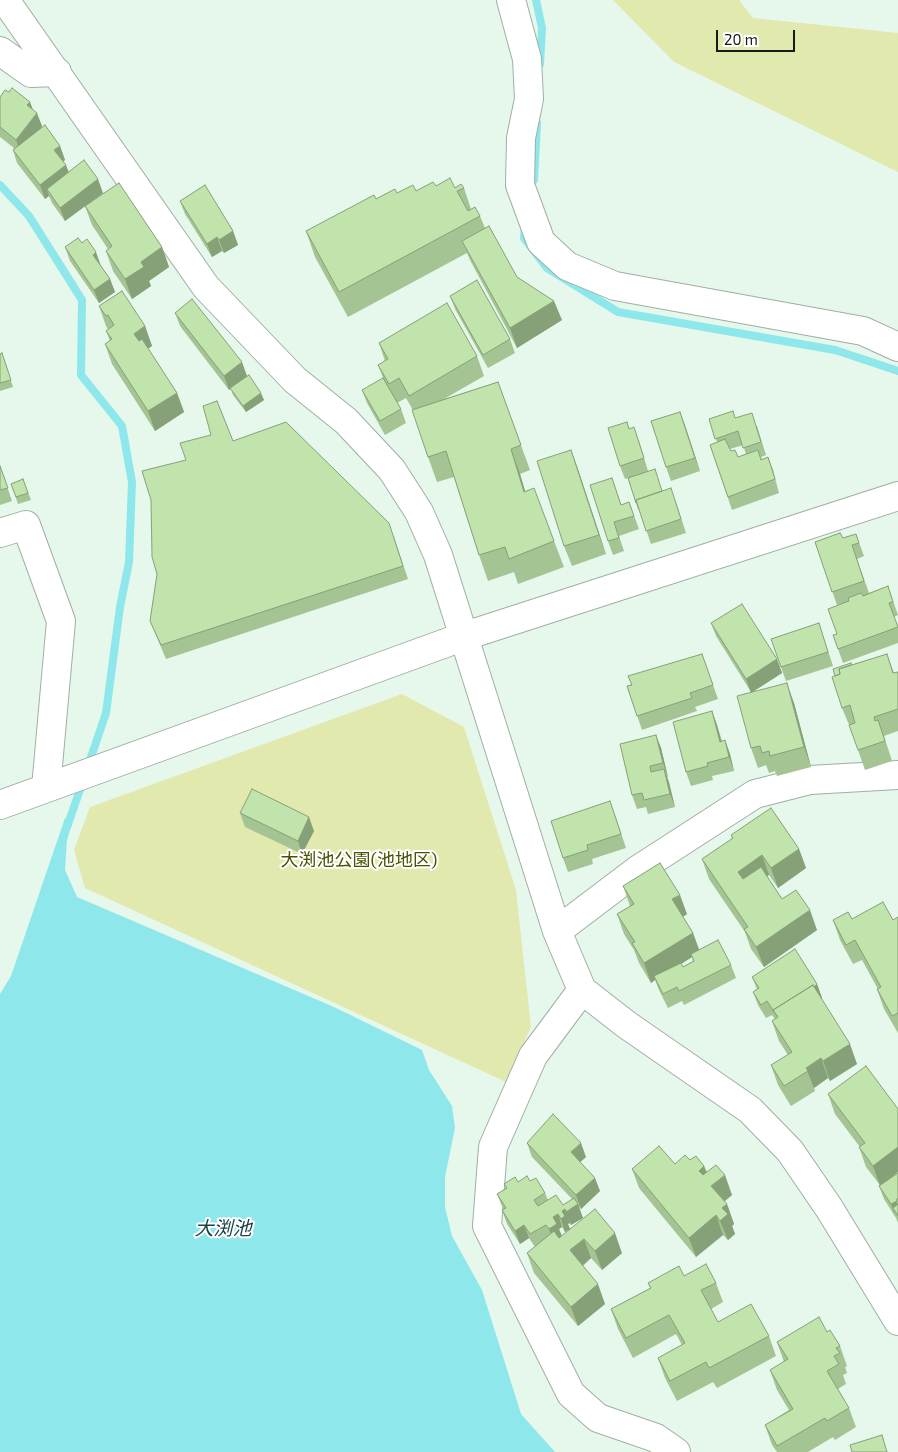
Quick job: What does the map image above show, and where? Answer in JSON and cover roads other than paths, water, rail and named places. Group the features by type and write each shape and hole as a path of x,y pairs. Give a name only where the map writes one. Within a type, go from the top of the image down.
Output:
{"street":[{"path":"5,0 206,286 295,380 346,421 392,470 419,512 438,555 557,931 582,990 627,1026 750,1110 790,1151 829,1208 898,1321"},
{"path":"511,0 527,59 529,99 521,138 520,185 542,242 567,266 615,286 863,331 898,346"},
{"path":"0,51 31,73 57,72"},
{"path":"7,802 464,636 898,496"},
{"path":"0,533 26,524 62,621 46,788"},
{"path":"557,931 639,869 755,794 810,780 898,775"},
{"path":"582,990 533,1056 493,1147 487,1226 571,1394 598,1418 656,1438 676,1452"}],"water":[{"name":"大渕池","path":"74,817 67,840 65,870 77,897 334,1007 422,1050 429,1070 452,1106 455,1128 445,1177 445,1207 452,1236 482,1290 521,1414 555,1452 0,1452 0,994 11,976 65,818"}],"waterway":[{"path":"536,0 542,28 540,64"},
{"path":"534,180 537,123"},
{"path":"0,185 29,216 82,300 81,375 122,426 132,482 129,562 120,607 106,713 88,766"},
{"path":"525,227 524,238 547,268 618,312 835,350 898,371"},
{"path":"67,827 83,781"}],"park label":[{"name":"大渕池公園(池地区)","path":"359,860"}]}
